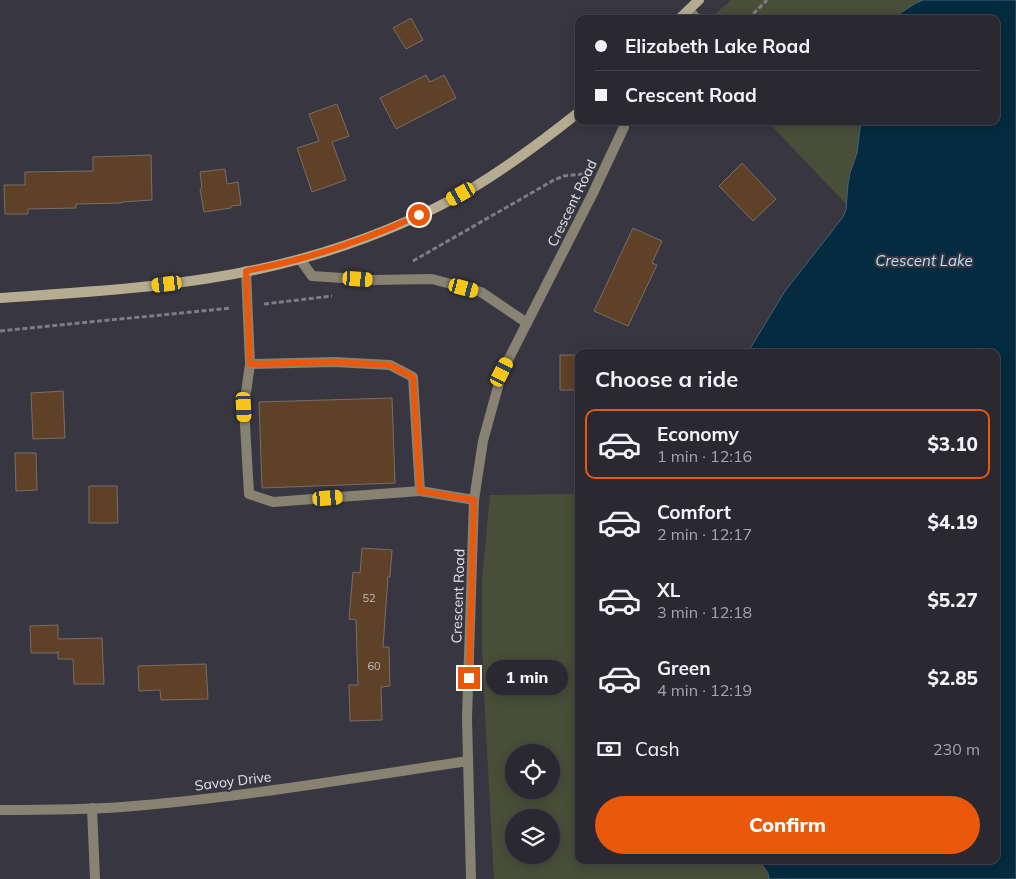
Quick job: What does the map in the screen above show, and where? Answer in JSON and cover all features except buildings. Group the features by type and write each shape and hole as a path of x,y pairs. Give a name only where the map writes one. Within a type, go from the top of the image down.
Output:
{"street":[{"path":"683,15 699,0"},
{"path":"689,10 693,15"},
{"path":"0,298 132,288 246,271 300,259 386,230 451,200 513,162 575,115"},
{"name":"Crescent Road","path":"471,879 467,718 474,500 483,441 502,372 594,193 625,125"},
{"path":"300,259 312,276 373,280 432,279 481,292 527,323"},
{"path":"246,271 250,364 244,407 249,494 273,502 420,491 474,500"},
{"path":"250,364 334,362 390,365 413,377 420,491"},
{"name":"Savoy Drive","path":"0,810 120,807 182,801 277,790 468,761"},
{"path":"92,808 95,879"}],"path":[{"path":"752,15 767,0"}],"green space":[{"path":"731,0 923,0 897,15 714,15"},
{"path":"771,125 860,125 857,153 848,184 846,204"},
{"path":"575,494 575,864 762,864 768,873 769,879 494,879 482,648 482,581 490,495"}],"water":[{"name":"Crescent Lake","path":"923,0 1016,0 1016,879 769,879 768,873 762,864 1000,864 1000,349 750,349 785,291 843,217 846,210 850,173 857,153 860,125 1000,125 1000,15 897,15"}],"route":[{"path":"419,215 386,230 333,249 300,259 246,271 250,364 334,362 390,365 413,377 420,491 474,500 469,678"}]}
